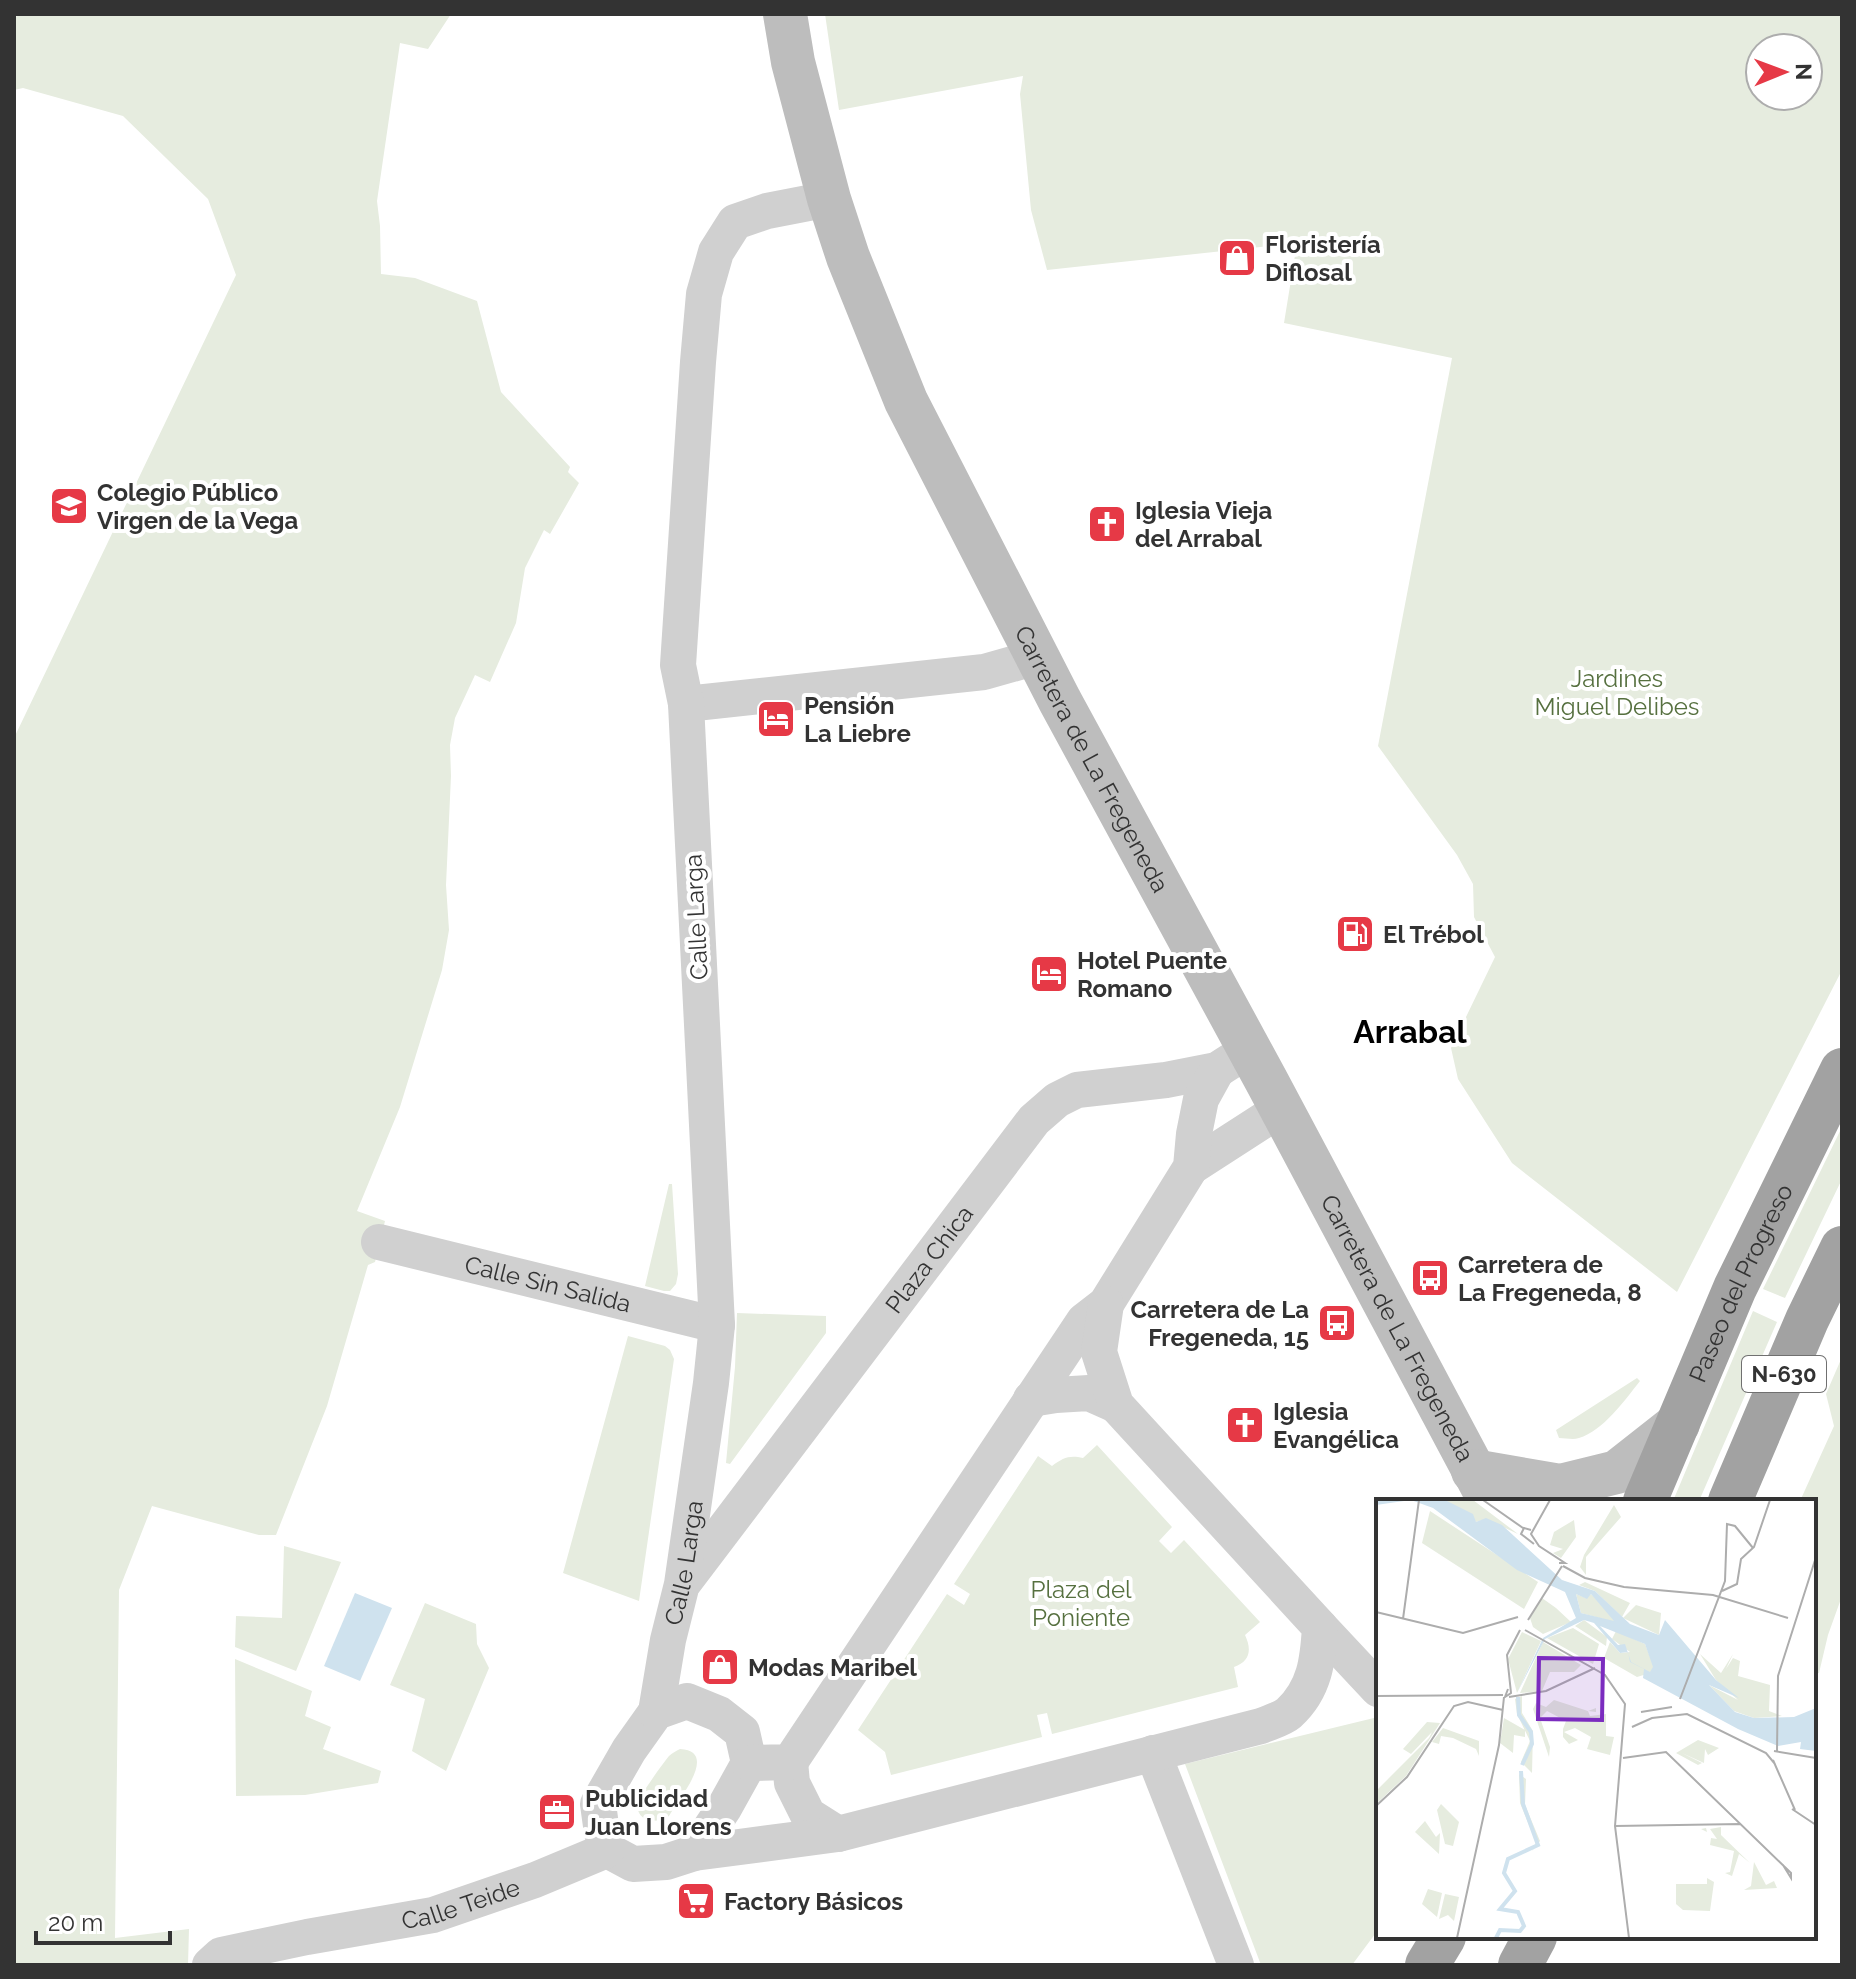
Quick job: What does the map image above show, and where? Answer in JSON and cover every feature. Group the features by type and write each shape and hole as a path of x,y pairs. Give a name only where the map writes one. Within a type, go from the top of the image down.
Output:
{"highway":[{"name":"Paseo del Progreso","path":"1646,1499 1735,1288 1842,1070"},
{"name":"N-630","path":"1731,1499 1807,1320 1842,1248"},
{"path":"1427,1965 1443,1939"}],"main road":[{"name":"Carretera de La Fregeneda","path":"785,14 793,62 829,199 848,257 906,401 1037,657 1233,1060 1281,1109 1482,1486 1560,1486 1617,1472 1678,1424"}],"street":[{"name":"Calle Larga","path":"656,1712 668,1640 682,1584 717,1325 686,704 678,665 704,294 716,252 735,222 767,211 829,199"},
{"path":"686,704 984,672 1037,657"},
{"path":"1191,1167 1201,1099 1233,1060"},
{"name":"Plaza Chica","path":"682,1584 1034,1120 1057,1100 1077,1090 1166,1080 1233,1060"},
{"path":"838,1834 808,1815 792,1783 790,1762 1084,1321 1106,1304 1191,1167 1281,1109"},
{"name":"Calle Sin Salida","path":"379,1242 717,1325"},
{"path":"1106,1304 1099,1352 1116,1405"},
{"path":"1031,1399 1089,1393 1116,1405 1376,1687"},
{"path":"694,1853 749,1763 742,1732 719,1714 687,1701 656,1712 629,1750 598,1804 607,1850 633,1864 666,1862 694,1853 838,1834 1261,1726 1287,1715 1309,1689 1319,1659 1320,1627"},
{"path":"1153,1753 1236,1965"},
{"path":"749,1763 790,1762"},
{"name":"Calle Teide","path":"210,1965 221,1955 308,1951 433,1915 535,1880 607,1850"}],"green space":[{"path":"25,14 451,14 428,49 400,43 377,201 381,274 415,278 477,301 501,392 570,467 568,472 579,483 550,534 544,530 525,568 516,623 490,682 475,675 455,718 450,745 446,885 449,930 442,970 400,1107 357,1211 385,1221 375,1262 368,1265 327,1406 276,1535 259,1535 152,1506 119,1590 115,1938 189,1929 188,1965 14,1965 14,738 236,275 208,199 123,116 23,88 14,90 14,17"},
{"name":"Jardines Miguel Delibes","path":"825,14 1842,14 1842,970 1677,1292 1512,1163 1458,1079 1451,1048 1495,957 1474,917 1473,884 1457,855 1378,746 1452,358 1284,323 1297,243 1047,270 1031,210 1020,94 1023,76 839,110"},
{"path":"1842,1127 1842,1179 1785,1298 1763,1289"},
{"path":"669,1184 672,1184 678,1274 676,1284 670,1291 664,1291 645,1286"},
{"path":"1753,1311 1777,1322 1700,1499 1674,1499"},
{"path":"737,1313 826,1316 826,1333 730,1464 726,1463"},
{"path":"628,1336 665,1346 674,1359 639,1601 563,1573"},
{"path":"1842,1357 1842,1596 1819,1673 1816,1674 1816,1499 1801,1499 1834,1426 1826,1394"},
{"path":"1637,1378 1640,1381 1628,1397 1597,1429 1577,1439 1559,1438 1556,1430"},
{"name":"Plaza del Poniente","path":"1097,1445 1172,1527 1159,1541 1171,1553 1184,1540 1260,1622 1245,1635 1248,1654 1243,1662 1234,1667 1238,1687 1052,1734 1047,1713 1037,1715 1042,1737 891,1775 885,1752 858,1730 947,1594 964,1605 970,1594 954,1584 1038,1456 1052,1466 1066,1458 1083,1458"},
{"path":"284,1546 341,1562 296,1671 235,1647 236,1616 282,1618"},
{"path":"425,1603 476,1624 477,1644 489,1668 446,1771 412,1751 425,1699 390,1685"},
{"path":"235,1659 312,1691 305,1716 331,1727 323,1749 381,1771 378,1783 305,1795 236,1796"},
{"path":"1376,1717 1376,1933 1352,1965 1261,1965 1185,1764"},
{"path":"680,1749 691,1752 696,1758 693,1777 669,1816 657,1821 646,1819 639,1812 639,1800 669,1756"}],"water":[{"path":"355,1593 392,1608 360,1681 324,1666"}],"place":[{"name":"Floristería Diflosal","path":"1237,258"},
{"name":"Colegio Público Virgen de la Vega","path":"69,506"},
{"name":"Iglesia Vieja del Arrabal","path":"1107,524"},
{"name":"Pensión La Liebre","path":"776,719"},
{"name":"El Trébol","path":"1355,934"},
{"name":"Hotel Puente Romano","path":"1049,974"},
{"name":"Carretera de La Fregeneda, 8","path":"1430,1278"},
{"name":"Carretera de La Fregeneda, 15","path":"1337,1323"},
{"name":"Iglesia Evangélica","path":"1245,1425"},
{"name":"Modas Maribel","path":"720,1667"},
{"name":"Publicidad Juan Llorens","path":"557,1812"},
{"name":"Factory Básicos","path":"696,1901"}],"district":[{"name":"Arrabal","path":"1410,1031"}]}
